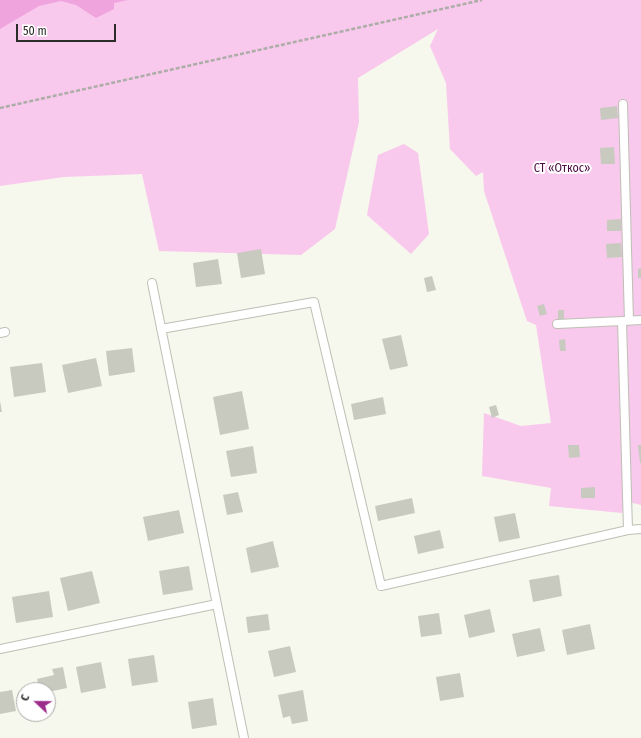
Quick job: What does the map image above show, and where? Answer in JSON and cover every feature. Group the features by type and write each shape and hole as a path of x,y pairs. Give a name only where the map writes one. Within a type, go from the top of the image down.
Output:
{"lane":[{"path":"623,104 628,530"},
{"path":"152,283 244,738"},
{"path":"161,330 314,302 381,586 628,530 641,529"},
{"path":"557,324 641,320"},
{"path":"0,648 216,604"}],"path":[{"path":"0,108 482,0"}],"green space":[{"name":"СТ «Откос»","path":"0,0 641,0 641,505 625,501 622,513 549,506 551,488 482,476 484,413 521,426 551,423 536,325 527,321 484,191 483,172 476,176 450,149 446,83 430,46 438,29 358,78 359,122 335,229 301,255 159,251 142,174 64,177 0,186"},
{"path":"404,144 418,153 429,234 411,254 367,215 378,155"}],"shaded area":[{"path":"0,0 128,0 114,3 114,9 96,18 76,5 61,1 39,6 0,29"}],"building":[{"path":"617,106 618,118 601,120 600,108"},
{"path":"614,147 615,164 601,164 600,148"},
{"path":"621,219 621,231 607,231 607,220"},
{"path":"621,243 622,257 607,258 606,244"},
{"path":"261,249 265,274 241,278 237,253"},
{"path":"218,259 222,284 196,287 193,263"},
{"path":"641,268 641,278 638,278 638,269"},
{"path":"432,276 436,290 427,292 424,278"},
{"path":"544,304 547,314 540,316 537,306"},
{"path":"558,310 564,310 564,320 558,320"},
{"path":"401,335 408,366 390,370 382,339"},
{"path":"565,339 566,351 560,351 559,340"},
{"path":"132,348 135,372 109,376 106,351"},
{"path":"96,358 102,386 68,393 62,365"},
{"path":"42,363 46,392 14,397 10,367"},
{"path":"242,391 249,429 220,435 213,397"},
{"path":"383,397 386,414 354,420 351,404"},
{"path":"0,401 2,412 0,412"},
{"path":"496,405 499,415 492,418 489,407"},
{"path":"568,445 579,445 580,457 569,458"},
{"path":"638,445 641,445 641,463 640,463"},
{"path":"253,446 257,473 231,477 226,451"},
{"path":"595,487 595,498 581,498 581,488"},
{"path":"238,492 243,512 227,515 223,495"},
{"path":"412,498 415,513 378,521 375,506"},
{"path":"179,510 184,533 148,541 143,517"},
{"path":"515,513 520,538 499,542 494,517"},
{"path":"440,530 444,548 418,554 414,536"},
{"path":"273,541 279,567 251,573 246,548"},
{"path":"189,566 193,590 163,595 159,571"},
{"path":"92,571 100,603 68,611 60,578"},
{"path":"559,575 562,596 533,602 529,580"},
{"path":"49,591 53,617 16,623 12,597"},
{"path":"490,609 495,632 469,638 464,615"},
{"path":"439,613 442,634 421,637 418,616"},
{"path":"268,614 270,630 248,633 246,617"},
{"path":"590,624 595,649 567,655 562,630"},
{"path":"540,628 545,651 517,657 512,634"},
{"path":"290,646 296,672 274,677 268,651"},
{"path":"154,655 158,682 132,686 128,659"},
{"path":"101,662 106,688 81,693 76,667"},
{"path":"63,667 67,688 56,690 56,682 38,682 37,679 54,675 52,669"},
{"path":"460,673 464,697 440,701 436,677"},
{"path":"12,690 16,711 0,714 0,692"},
{"path":"303,690 308,721 292,724 290,716 283,718 278,695"},
{"path":"213,698 217,725 192,729 188,702"}]}
